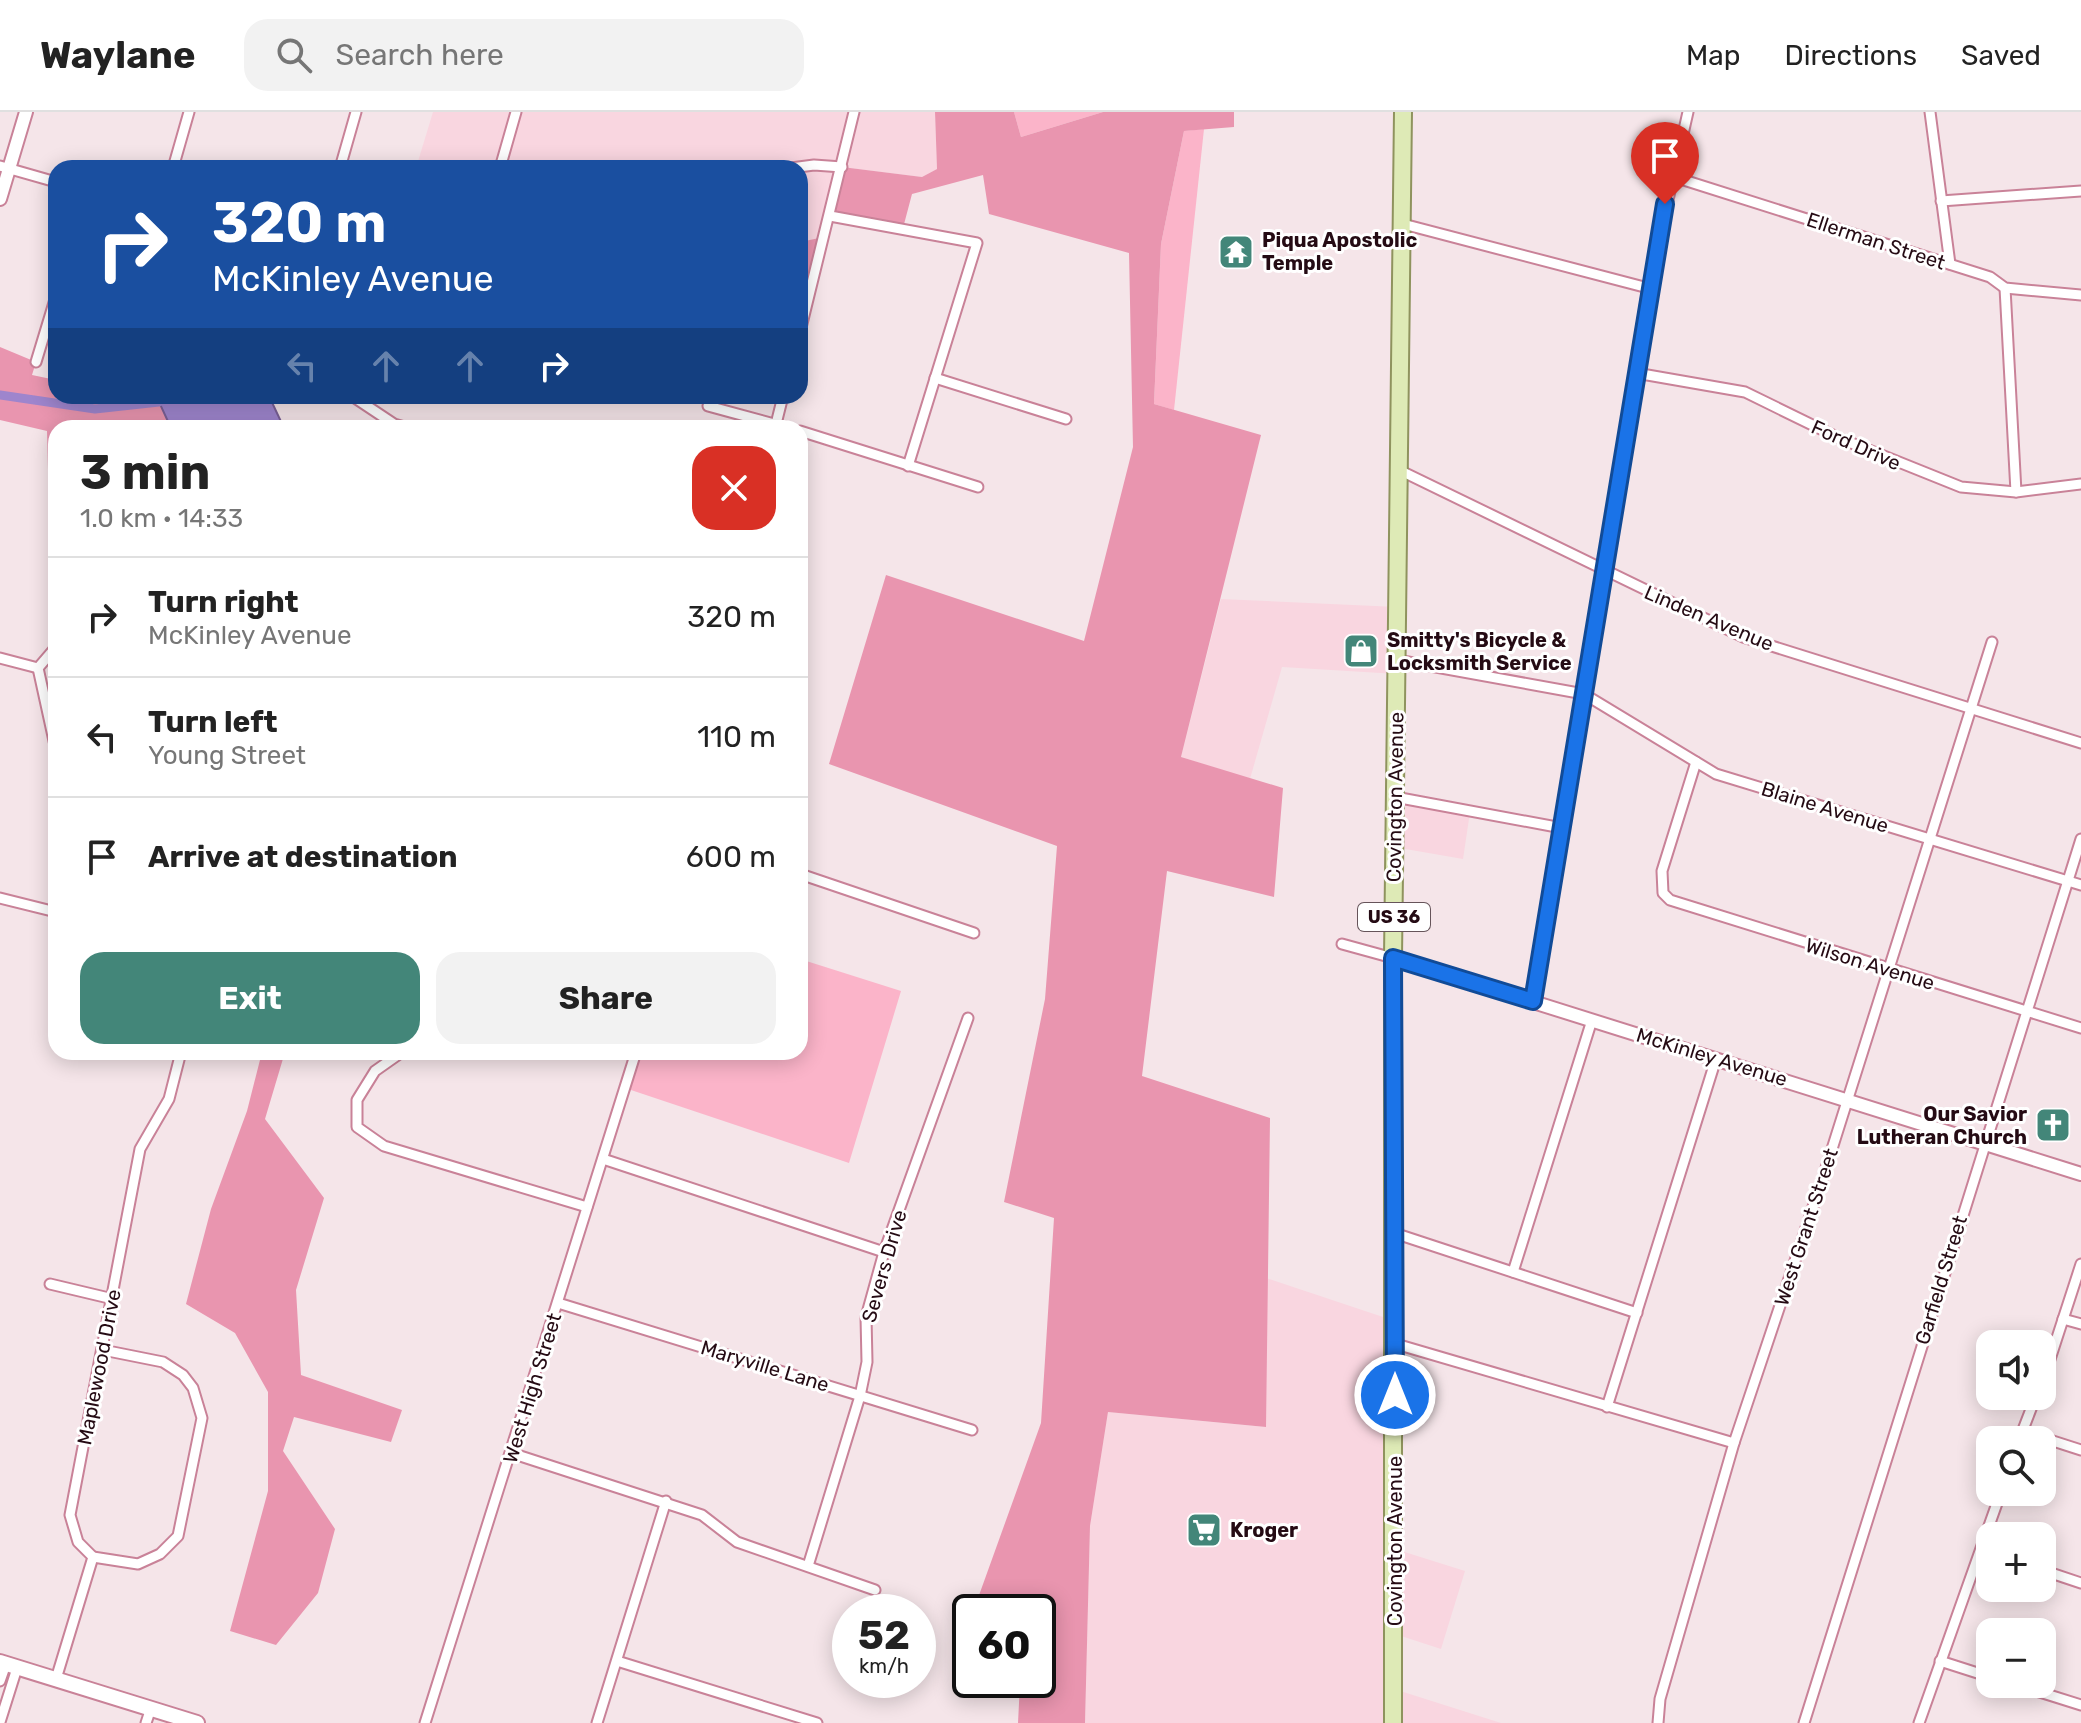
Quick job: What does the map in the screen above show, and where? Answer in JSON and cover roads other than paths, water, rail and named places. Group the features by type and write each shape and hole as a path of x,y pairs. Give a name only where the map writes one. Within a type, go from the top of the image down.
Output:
{"main road":[{"name":"Covington Avenue","path":"1393,1723 1396,1344 1393,958 1403,112"},
{"path":"8,1665 56,1679 148,1716 197,1723"}],"street":[{"path":"0,199 5,168 26,112"},
{"path":"175,160 189,112"},
{"path":"342,160 356,112"},
{"path":"502,160 516,112"},
{"path":"808,301 854,112"},
{"path":"1533,1001 1648,288 1688,112"},
{"path":"1930,112 1950,264"},
{"path":"808,166 842,167"},
{"path":"5,168 48,180"},
{"name":"Ellerman Street","path":"1671,176 1990,277 2005,288 2081,295"},
{"path":"1941,201 2081,191"},
{"path":"830,216 958,237 977,243 908,466"},
{"path":"1403,224 1648,288"},
{"path":"2005,288 2016,492"},
{"path":"36,362 48,322"},
{"name":"Ford Drive","path":"1636,373 1745,392 1839,438 1941,481 2016,492 2081,484"},
{"path":"935,378 1066,419"},
{"path":"364,404 388,420"},
{"path":"708,406 755,420"},
{"path":"808,434 978,487"},
{"name":"Linden Avenue","path":"1399,470 1743,637 2081,743"},
{"name":"West Grant Street","path":"1658,1723 1660,1699 1734,1443 1992,642"},
{"path":"38,668 48,656"},
{"path":"0,658 38,668"},
{"path":"1397,660 1584,694"},
{"path":"38,668 48,714"},
{"name":"Blaine Avenue","path":"1584,694 1716,774 2081,885"},
{"name":"Wilson Avenue","path":"1696,762 1662,871 1663,893 1681,905 2081,1028"},
{"path":"1395,797 1562,828"},
{"name":"Garfield Street","path":"1804,1723 2081,839"},
{"path":"808,877 974,933"},
{"path":"0,898 48,910"},
{"name":"McKinley Avenue","path":"1342,944 2081,1174"},
{"name":"Severs Drive","path":"808,1566 860,1396 867,1362 866,1317 884,1252 968,1018"},
{"path":"1513,1272 1592,1020"},
{"path":"1607,1407 1716,1059"},
{"name":"Maplewood Drive","path":"93,1557 78,1542 70,1515 140,1149 169,1099 179,1060"},
{"path":"391,1060 375,1071 357,1100 357,1127 384,1146 587,1207"},
{"name":"West High Street","path":"425,1723 634,1060"},
{"path":"603,1159 884,1252"},
{"path":"1394,1233 1637,1313"},
{"path":"2056,1341 2081,1264"},
{"path":"50,1284 113,1299"},
{"name":"Maryville Lane","path":"558,1303 972,1430"},
{"path":"2063,1319 2081,1324"},
{"path":"1396,1344 1734,1443"},
{"path":"56,1679 93,1557 138,1564 160,1554 178,1536 202,1418 193,1388 183,1375 163,1362 103,1350"},
{"path":"2056,1444 2081,1450"},
{"path":"511,1453 666,1501 702,1515 737,1542 875,1590"},
{"path":"597,1723 666,1501"},
{"path":"1919,1723 1940,1661 1976,1574"},
{"path":"2056,1575 2081,1583"},
{"path":"617,1661 799,1720 817,1723"},
{"path":"1940,1661 1976,1673"},
{"path":"0,1681 8,1665"},
{"path":"0,1722 8,1665"},
{"path":"2056,1697 2081,1705"}],"waterway":[{"path":"0,395 48,402"},
{"path":"61,404 95,409 141,404"}],"place":[{"name":"Piqua Apostolic Temple","path":"1236,252"},
{"name":"Smitty's Bicycle & Locksmith Service","path":"1361,651"},
{"name":"Our Savior Lutheran Church","path":"2053,1125"},
{"name":"Kroger","path":"1204,1530"}]}
